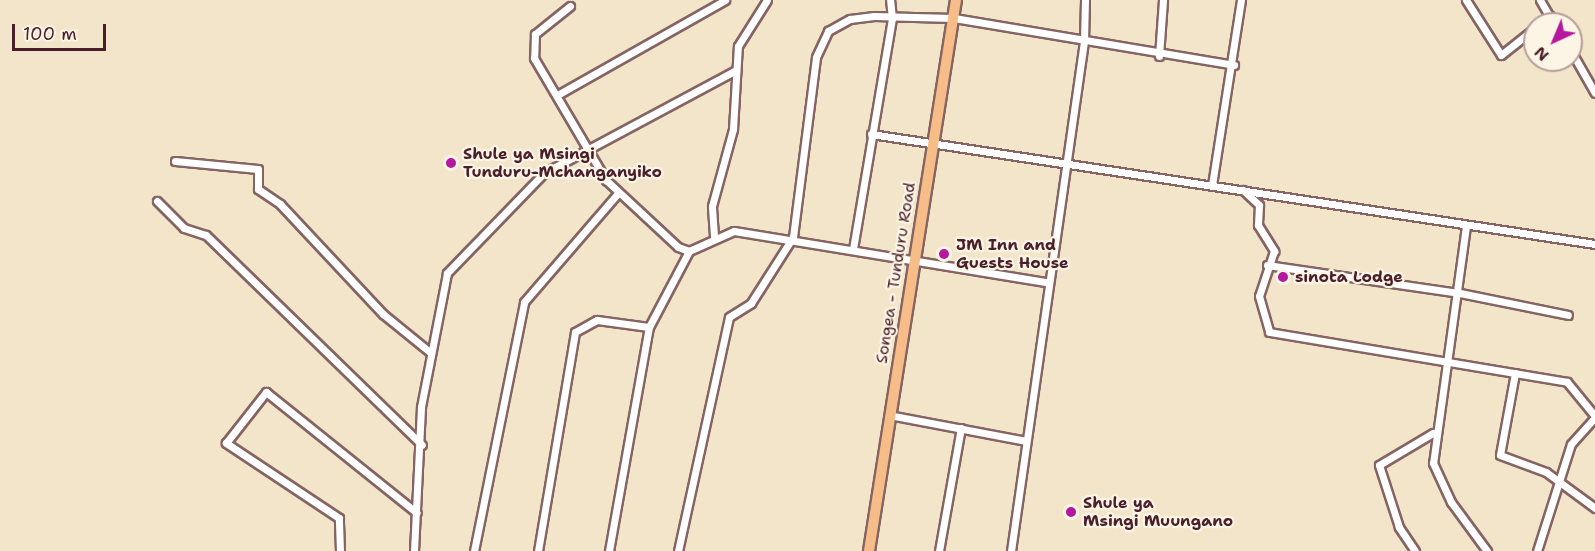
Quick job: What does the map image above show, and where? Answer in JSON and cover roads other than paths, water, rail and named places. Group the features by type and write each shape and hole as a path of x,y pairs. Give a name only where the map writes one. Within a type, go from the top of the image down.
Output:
{"highway":[{"name":"Songea - Tunduru Road","path":"868,551 931,142 956,0"}],"street":[{"path":"560,94 725,0"},
{"path":"714,236 712,206 733,129 738,46 767,0"},
{"path":"853,249 892,18 890,0"},
{"path":"1011,551 1047,282 1067,165 1084,41 1085,0"},
{"path":"1159,56 1163,0"},
{"path":"1212,185 1234,65 1241,0"},
{"path":"1466,0 1501,54 1523,37"},
{"path":"570,6 532,43 534,58 560,94 587,148 618,193 668,240 689,251"},
{"path":"678,551 729,317 758,294 793,237 816,57 828,31 850,19 954,18 1159,56 1234,65"},
{"path":"414,551 422,445 421,407 447,273 544,172 736,70"},
{"path":"1583,72 1595,93"},
{"path":"871,134 1595,244"},
{"path":"175,160 258,169 258,189 280,204 383,314 431,353"},
{"path":"1242,190 1259,205 1258,225 1274,251 1267,265 1259,296 1269,332 1567,382 1595,416 1570,444 1538,551"},
{"path":"474,551 524,302 618,193"},
{"path":"157,201 184,228 206,235 422,445"},
{"path":"1466,226 1460,293 1433,433 1433,463 1451,502 1487,551"},
{"path":"609,551 649,327 689,251 714,236 734,231 793,237 1047,282"},
{"path":"1267,265 1460,293 1568,315"},
{"path":"538,551 575,332 597,320 649,327"},
{"path":"1515,373 1500,455 1546,472 1595,508"},
{"path":"340,551 339,518 226,443 266,392 417,513"},
{"path":"889,415 1026,441"},
{"path":"939,551 961,428"},
{"path":"1415,551 1399,527 1379,465 1433,433"}],"place":[{"name":"Shule ya Msingi Tunduru-Mchanganyiko","path":"451,163"},
{"name":"JM Inn and Guests House","path":"944,254"},
{"name":"sinota Lodge","path":"1283,277"},
{"name":"Shule ya Msingi Muungano","path":"1071,512"}]}
